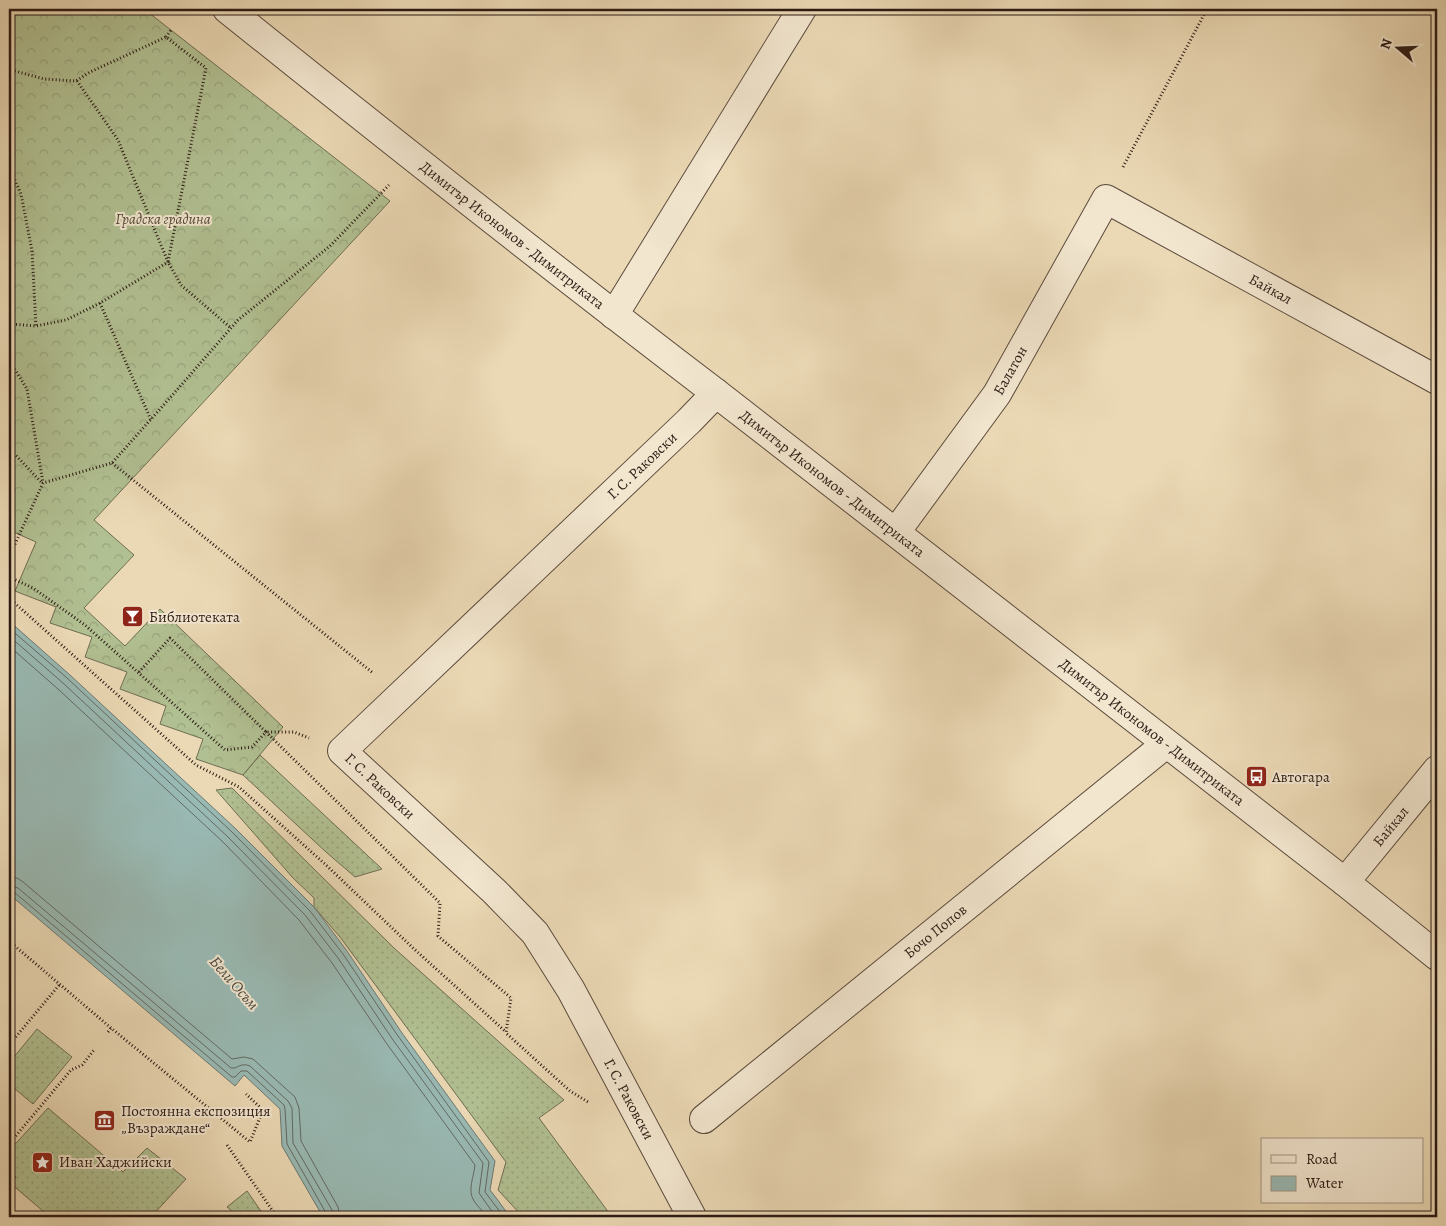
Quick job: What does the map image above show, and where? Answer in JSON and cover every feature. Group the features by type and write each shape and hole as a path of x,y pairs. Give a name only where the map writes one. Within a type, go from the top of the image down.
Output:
{"street":[{"name":"Димитър Икономов - Димитриката","path":"227,9 614,315 896,532 1437,956"},
{"path":"614,315 802,9"},
{"name":"Байкал","path":"1106,199 1437,380"},
{"name":"Балатон","path":"896,532 998,394 1106,199"},
{"name":"Г. С. Раковски","path":"692,1217 572,990 535,933 494,892 342,751 689,421 716,393"},
{"name":"Бочо Попов","path":"704,1118 1166,744"},
{"name":"Байкал","path":"1345,882 1437,770"}],"path":[{"path":"1106,199 1206,9"},
{"path":"9,67 16,71 44,79 76,81 90,72 166,37 171,30"},
{"path":"9,324 36,326 66,320 168,262 206,68 166,37"},
{"path":"76,81 118,140 168,262 181,285 231,328"},
{"path":"43,483 112,463 238,320 330,246 414,158"},
{"path":"9,167 21,194 32,251 36,326"},
{"path":"100,302 151,420"},
{"path":"9,360 27,388 43,483 9,557"},
{"path":"9,448 43,483"},
{"path":"112,463 401,695"},
{"path":"9,577 33,588 85,625 225,750 252,748 266,732 294,732"},
{"path":"9,598 196,765 239,787 570,1091 595,1106"},
{"path":"139,672 170,638 440,903 438,936 511,998 506,1033"},
{"path":"9,941 250,1142 263,1110 246,1094"},
{"path":"9,1045 60,984"},
{"path":"108,1032 112,1028"},
{"path":"9,1144 71,1070 82,1065 94,1050"},
{"path":"227,1145 277,1217"}],"green space":[{"name":"Градска градина","path":"9,9 144,9 390,201 94,520 134,555 84,608 125,646 160,609 283,727 243,775 196,759 203,739 160,724 166,706 120,689 127,672 85,657 92,637 50,623 56,607 15,591 36,542 9,530"},
{"path":"260,755 382,869 355,877 243,775"},
{"path":"232,788 394,948 564,1100 539,1118 612,1217 523,1217 498,1190 506,1162 340,937 314,907 314,898 293,878 216,790"},
{"path":"37,1029 72,1057 33,1104 9,1084 9,1063"},
{"path":"48,1108 123,1172 147,1148 186,1179 151,1217 50,1217 10,1183 16,1177 9,1171 9,1151"},
{"path":"247,1191 265,1217 239,1217 227,1207"}],"water":[{"name":"Бели Осъм","path":"9,621 236,829 314,907 495,1161 490,1190 510,1217 323,1217 282,1146 280,1109 244,1075 235,1086 9,894"}],"place":[{"name":"Библиотеката","path":"133,617"},
{"name":"Автогара","path":"1256,777"},
{"name":"Постоянна експозиция „Възраждане“","path":"105,1120"},
{"name":"Иван Хаджийски","path":"43,1162"}]}
